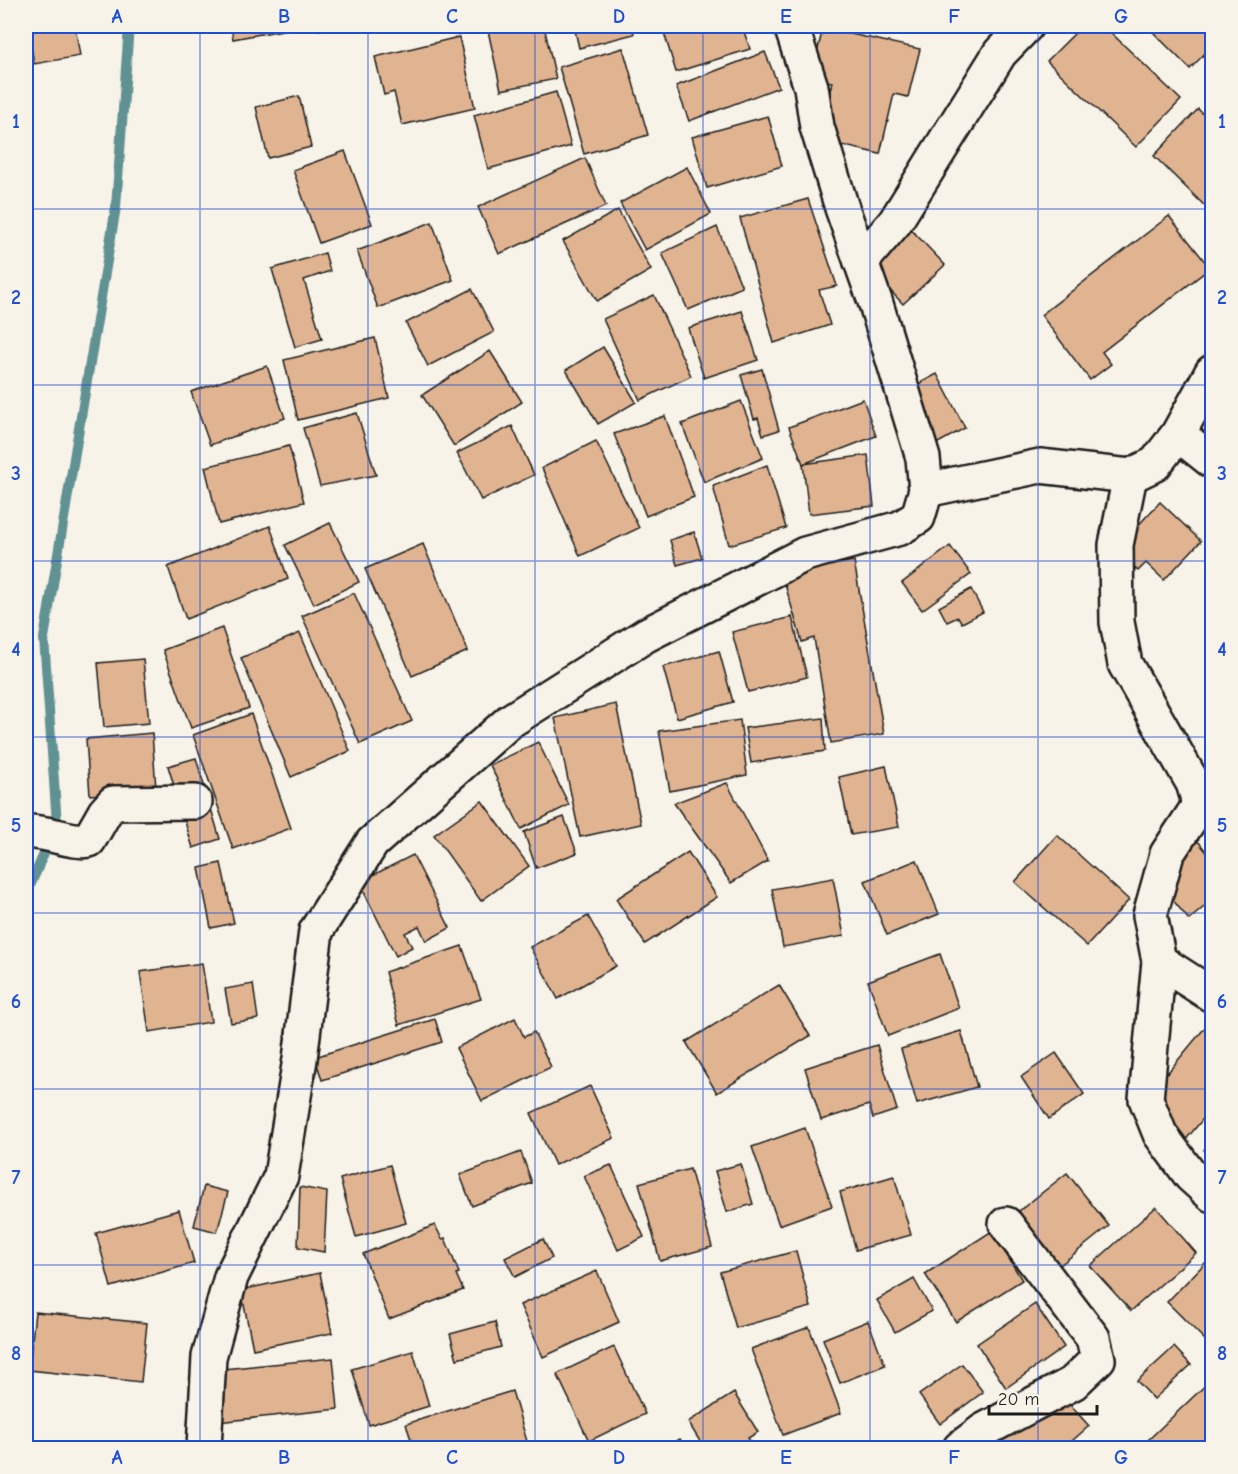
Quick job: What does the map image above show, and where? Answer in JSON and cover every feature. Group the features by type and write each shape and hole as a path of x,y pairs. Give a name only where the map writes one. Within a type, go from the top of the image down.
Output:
{"street":[{"path":"861,262 895,222 1000,53 1026,26"},
{"path":"204,1449 209,1357 231,1277 281,1176 300,1059 316,931 372,843 510,722 646,635 805,554 900,528 918,517 926,490 923,458 876,304 842,208 817,127 803,31"},
{"path":"926,490 1040,466 1130,476 1155,464 1178,434 1212,372"},
{"path":"1178,434 1212,461"},
{"path":"1130,476 1116,545 1117,622 1125,664 1193,783 1197,796 1205,806 1167,854 1150,915 1159,961 1146,1099 1160,1134 1191,1176 1212,1195"},
{"path":"28,832 63,836 83,842 89,840 105,812 113,803 195,802"},
{"path":"1159,961 1212,995"},
{"path":"960,1449 984,1430 1073,1383 1098,1359 1093,1338 1006,1224"}],"building":[{"path":"28,26 75,26 80,56 34,64"},
{"path":"231,26 288,26 288,29 233,39"},
{"path":"318,26 344,26 318,30"},
{"path":"487,26 544,26 556,79 501,90"},
{"path":"574,26 632,26 634,34 579,48"},
{"path":"662,26 742,26 750,49 676,72"},
{"path":"1082,26 1104,26 1181,100 1136,147 1047,61"},
{"path":"1151,26 1212,26 1212,46 1190,69 1149,28"},
{"path":"823,28 920,49 908,97 894,94 880,154 819,140 832,82 811,78"},
{"path":"459,37 475,108 402,125 394,92 384,95 375,57"},
{"path":"623,48 648,135 584,154 559,67"},
{"path":"765,52 779,87 689,121 676,86"},
{"path":"556,92 571,146 488,169 474,115"},
{"path":"299,96 311,147 268,158 256,107"},
{"path":"1198,109 1212,123 1212,213 1154,156"},
{"path":"768,116 782,166 707,188 692,137"},
{"path":"345,151 372,224 319,243 293,170"},
{"path":"585,158 606,206 499,254 478,207"},
{"path":"687,167 711,214 645,250 620,203"},
{"path":"808,199 837,286 819,290 830,325 774,343 740,218"},
{"path":"618,210 651,270 597,301 563,241"},
{"path":"1169,216 1210,268 1102,352 1111,364 1090,380 1041,315"},
{"path":"432,222 453,280 378,308 357,251"},
{"path":"904,222 945,265 903,304 862,261"},
{"path":"717,227 742,287 688,310 662,253"},
{"path":"325,253 330,271 304,280 322,339 295,347 272,269"},
{"path":"472,289 494,332 428,366 406,323"},
{"path":"654,295 691,376 640,400 603,319"},
{"path":"742,311 758,360 704,378 688,328"},
{"path":"375,338 389,398 298,420 284,360"},
{"path":"603,347 636,402 598,424 566,370"},
{"path":"490,351 522,402 454,446 422,395"},
{"path":"267,366 285,418 210,445 191,392"},
{"path":"762,369 779,430 763,435 758,418 754,419 741,375"},
{"path":"937,374 965,428 931,447 903,392"},
{"path":"863,399 876,436 803,464 789,427"},
{"path":"741,401 763,458 704,482 682,424"},
{"path":"357,413 376,475 320,486 303,428"},
{"path":"665,416 694,497 646,516 614,434"},
{"path":"512,426 534,475 481,500 457,453"},
{"path":"596,441 639,528 580,556 542,468"},
{"path":"289,446 304,502 219,524 205,467"},
{"path":"868,455 874,506 809,514 803,464"},
{"path":"767,465 786,528 729,545 713,486"},
{"path":"1160,502 1201,541 1164,580 1146,563 1138,571 1115,550"},
{"path":"330,523 359,582 314,604 285,545"},
{"path":"270,526 288,579 186,619 168,567"},
{"path":"694,532 702,558 677,565 670,540"},
{"path":"423,544 468,651 412,676 365,569"},
{"path":"950,546 971,574 922,610 902,583"},
{"path":"854,561 884,734 831,743 814,638 802,642 782,574"},
{"path":"971,589 983,612 962,623 958,617 947,622 939,607"},
{"path":"354,593 412,721 360,744 302,616"},
{"path":"792,617 807,677 748,692 732,632"},
{"path":"222,628 249,708 191,728 163,650"},
{"path":"300,633 350,751 291,777 241,658"},
{"path":"719,651 733,702 677,718 663,667"},
{"path":"143,659 149,723 104,727 98,663"},
{"path":"616,704 641,824 580,837 555,718"},
{"path":"251,714 291,828 233,849 193,735"},
{"path":"823,718 825,751 751,763 745,728"},
{"path":"740,720 747,775 670,791 659,731"},
{"path":"152,733 156,789 90,795 86,739"},
{"path":"1212,740 1212,782 1208,781"},
{"path":"538,742 569,805 521,829 490,765"},
{"path":"196,758 220,839 193,848 168,766"},
{"path":"886,766 899,827 851,835 839,777"},
{"path":"727,783 768,861 731,883 674,803"},
{"path":"482,801 529,866 481,901 434,835"},
{"path":"564,817 577,853 536,868 524,832"},
{"path":"1191,832 1212,859 1212,900 1189,920 1147,868"},
{"path":"1057,835 1129,900 1087,946 1015,882"},
{"path":"688,852 717,897 645,944 616,899"},
{"path":"413,855 450,928 426,941 419,926 405,933 412,947 396,956 359,882"},
{"path":"917,860 939,914 887,935 865,881"},
{"path":"221,863 234,923 211,928 199,868"},
{"path":"833,878 844,936 783,947 772,889"},
{"path":"588,916 616,966 558,999 530,947"},
{"path":"462,946 481,999 399,1025 385,972"},
{"path":"940,954 959,1008 888,1036 868,981"},
{"path":"202,963 211,1022 149,1032 140,972"},
{"path":"253,984 258,1019 231,1023 225,989"},
{"path":"779,985 810,1036 717,1093 686,1042"},
{"path":"515,1018 524,1037 534,1032 551,1067 482,1101 456,1048"},
{"path":"435,1019 442,1042 322,1080 315,1057"},
{"path":"1212,1019 1212,1108 1184,1142 1141,1105"},
{"path":"961,1031 977,1087 917,1104 901,1049"},
{"path":"877,1045 897,1110 873,1118 869,1105 821,1120 805,1068"},
{"path":"1056,1053 1084,1094 1049,1119 1021,1077"},
{"path":"590,1086 614,1138 555,1165 531,1113"},
{"path":"805,1128 832,1206 779,1225 752,1147"},
{"path":"1212,1141 1212,1157 1204,1150"},
{"path":"521,1152 532,1183 472,1206 460,1175"},
{"path":"741,1164 753,1204 727,1212 715,1171"},
{"path":"390,1165 406,1223 356,1237 340,1179"},
{"path":"611,1165 644,1237 618,1250 584,1176"},
{"path":"690,1169 712,1247 660,1261 639,1183"},
{"path":"1067,1173 1109,1226 1054,1270 1009,1219"},
{"path":"894,1176 911,1235 856,1250 840,1192"},
{"path":"204,1186 228,1192 217,1232 194,1226"},
{"path":"300,1187 327,1192 324,1252 298,1247"},
{"path":"1156,1207 1196,1253 1131,1311 1090,1266"},
{"path":"179,1210 194,1263 111,1287 96,1233"},
{"path":"435,1225 442,1239 445,1238 463,1290 389,1319 363,1254"},
{"path":"992,1231 1022,1280 956,1322 925,1274"},
{"path":"543,1239 552,1258 515,1277 505,1258"},
{"path":"796,1251 811,1307 736,1328 720,1272"},
{"path":"1212,1256 1212,1341 1209,1344 1167,1302"},
{"path":"597,1271 619,1322 543,1357 520,1305"},
{"path":"320,1273 332,1333 253,1349 241,1290"},
{"path":"914,1279 932,1311 895,1332 877,1300"},
{"path":"1035,1304 1064,1347 1006,1388 977,1344"},
{"path":"35,1312 147,1323 141,1382 29,1370"},
{"path":"868,1321 885,1365 840,1383 823,1339"},
{"path":"495,1322 501,1347 457,1359 450,1334"},
{"path":"809,1327 841,1413 783,1435 751,1349"},
{"path":"614,1347 645,1414 589,1441 557,1374"},
{"path":"1174,1347 1191,1365 1154,1399 1137,1381"},
{"path":"413,1351 429,1406 369,1425 352,1369"},
{"path":"333,1358 338,1409 218,1422 213,1370"},
{"path":"962,1364 983,1392 940,1424 919,1395"},
{"path":"1212,1379 1212,1446 1209,1448 1154,1448 1147,1441"},
{"path":"1056,1389 1089,1426 1064,1448 989,1448"},
{"path":"512,1391 529,1448 404,1448 413,1446 406,1424"},
{"path":"734,1393 758,1432 748,1438 755,1448 704,1448 688,1422"},
{"path":"680,1439 686,1448 664,1448"}],"waterway":[{"path":"26,895 57,824 44,638 116,207 129,26"}]}
